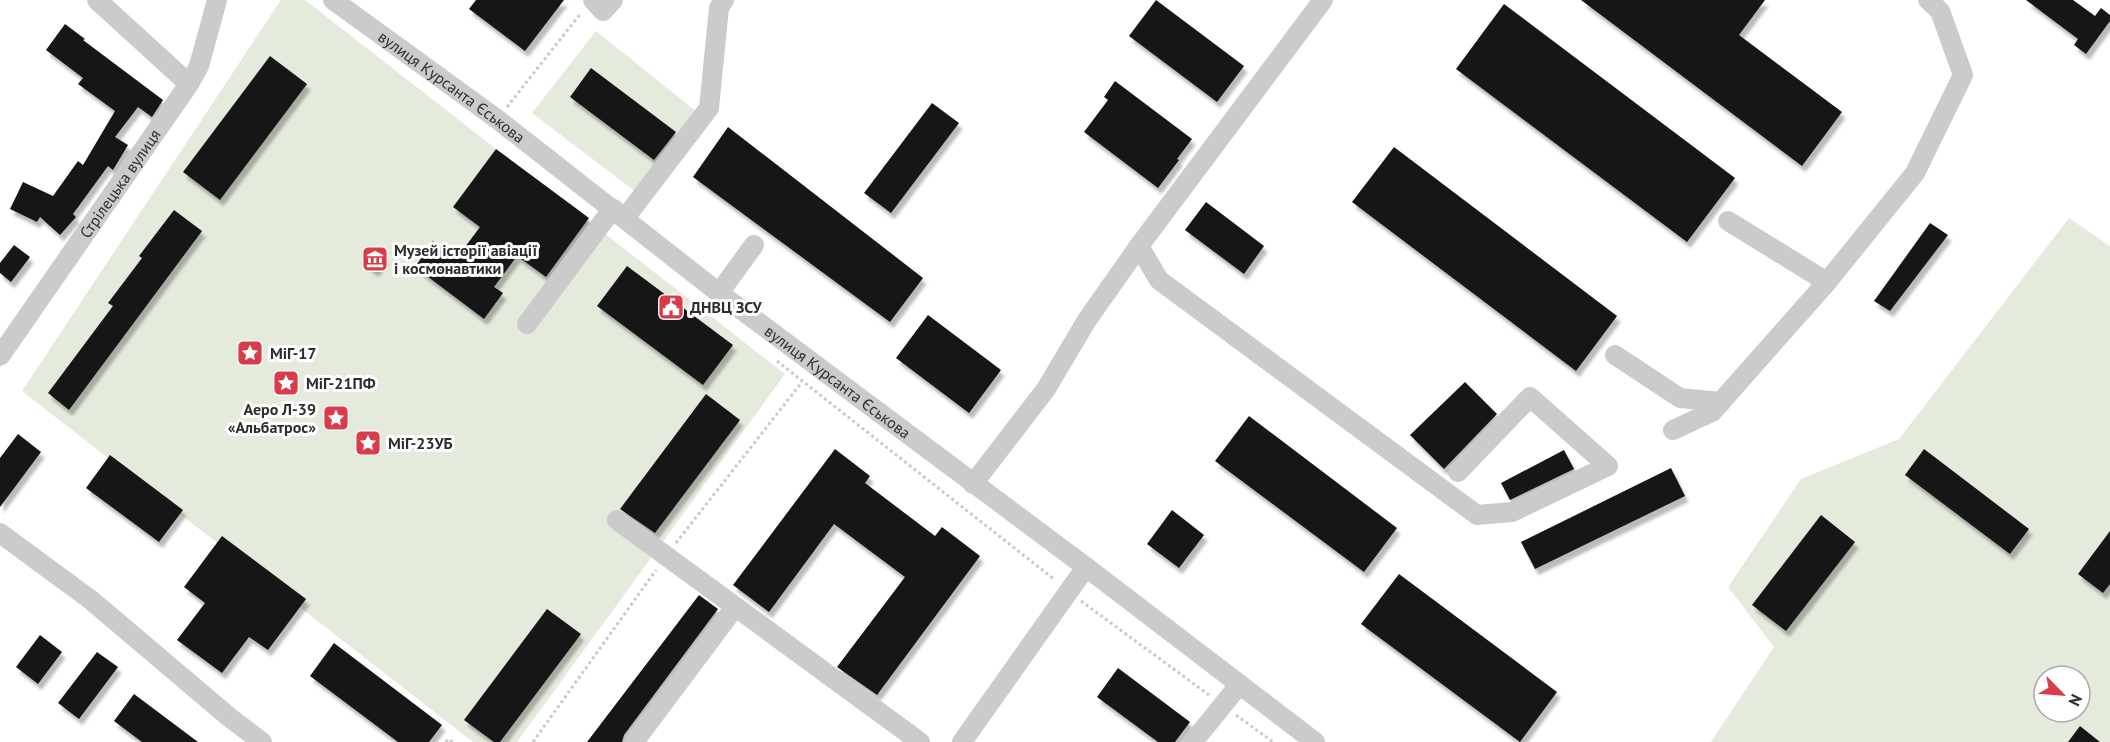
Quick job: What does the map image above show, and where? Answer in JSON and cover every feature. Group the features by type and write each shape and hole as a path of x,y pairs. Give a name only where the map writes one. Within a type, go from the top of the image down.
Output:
{"street":[{"path":"97,0 189,84"},
{"name":"Стрілецька вулиця","path":"0,356 189,84 199,66 217,0"},
{"name":"вулиця Курсанта Єськова","path":"333,0 497,119 719,293 1086,567 1315,742"},
{"path":"589,4 603,11 613,0"},
{"path":"527,324 604,219 620,214 709,108 719,8 724,0"},
{"path":"973,484 1046,388 1087,320 1139,246 1323,0"},
{"path":"1673,430 1712,412 1827,282 1915,173 1963,75 1940,11 1928,0"},
{"path":"1728,221 1827,282"},
{"path":"719,293 754,245"},
{"path":"1139,246 1159,280 1477,515 1512,512 1608,466 1530,397 1458,472"},
{"path":"1615,355 1680,398 1721,402"},
{"path":"617,520 920,742"},
{"path":"0,533 92,600 229,717 262,742"},
{"path":"962,742 1086,567"},
{"path":"634,742 735,607"},
{"path":"1193,742 1239,685"}],"path":[{"path":"497,119 589,4"},
{"path":"533,742 666,556 802,382"},
{"path":"446,742 448,739 453,742"}],"shaded area":[{"path":"281,0 305,0 785,374 517,742 473,742 22,391"},
{"path":"596,31 697,112 636,192 532,113"},
{"path":"2069,218 2110,246 2110,742 1711,742 1774,647 1728,587 1801,479 1899,439"}],"building":[{"path":"476,0 564,0 525,51 469,9"},
{"path":"1156,0 1244,66 1217,102 1129,36"},
{"path":"1581,0 1765,0 1739,35 1842,112 1802,166"},
{"path":"2026,0 2073,0 2095,16 2101,8 2110,15 2110,21 2086,54 2074,45 2078,39"},
{"path":"1504,4 1735,178 1687,242 1456,69"},
{"path":"65,24 163,100 152,117 138,107 115,137 128,145 113,170 108,166 73,214 76,217 60,235 40,217 37,222 10,209 23,182 53,196 78,161 83,165 115,111 78,84 83,78 46,50"},
{"path":"270,56 307,84 220,200 183,172"},
{"path":"591,68 676,132 654,160 570,97"},
{"path":"1115,81 1192,139 1158,188 1084,132 1108,100 1104,97"},
{"path":"932,103 959,123 891,213 864,193"},
{"path":"728,127 923,278 890,322 693,177"},
{"path":"1394,147 1617,316 1576,371 1352,202"},
{"path":"496,149 589,218 546,277 517,256 494,287 503,293 484,319 415,267 433,241 456,259 480,227 453,207"},
{"path":"1206,202 1264,246 1244,274 1185,230"},
{"path":"174,210 202,231 69,410 48,393 113,306 108,303 142,258 139,256"},
{"path":"1930,223 1948,235 1890,311 1874,301"},
{"path":"14,245 30,257 11,282 0,273 0,263"},
{"path":"373,249 385,258 375,271 363,262"},
{"path":"627,266 733,345 703,385 597,306"},
{"path":"928,315 1001,370 969,413 896,358"},
{"path":"1465,382 1497,414 1444,469 1410,435"},
{"path":"706,394 740,420 655,533 620,509"},
{"path":"1249,416 1397,528 1364,572 1215,461"},
{"path":"18,434 41,452 0,507 0,458"},
{"path":"835,449 870,476 865,483 935,536 942,527 980,556 877,695 837,667 905,577 834,524 769,612 733,585"},
{"path":"1924,449 2029,529 2010,554 1905,475"},
{"path":"1564,450 1574,469 1510,500 1501,483"},
{"path":"110,455 183,510 159,542 86,488"},
{"path":"1671,468 1685,496 1535,569 1521,542"},
{"path":"1172,510 1204,535 1179,568 1147,544"},
{"path":"1821,515 1855,542 1786,631 1752,605"},
{"path":"2110,531 2110,584 2103,593 2078,574"},
{"path":"222,536 306,599 268,650 249,637 222,673 177,640 205,603 184,587"},
{"path":"1399,574 1557,692 1520,742 1361,624"},
{"path":"699,595 718,609 624,735 622,742 587,742"},
{"path":"547,609 581,634 500,742 494,742 464,720"},
{"path":"40,635 62,652 38,684 16,667"},
{"path":"334,643 442,725 429,742 398,742 310,676"},
{"path":"97,652 118,667 79,719 58,703"},
{"path":"1118,668 1190,722 1175,742 1158,742 1097,697"},
{"path":"134,694 198,742 142,742 114,721"},
{"path":"2080,726 2100,742 2068,742"}],"place":[{"name":"Музей історії авіації і космонавтики","path":"375,259"},
{"name":"ДНВЦ ЗСУ","path":"671,307"},
{"name":"МіГ-17","path":"250,353"},
{"name":"МіГ-21ПФ","path":"286,383"},
{"name":"Аеро Л-39 «Альбатрос»","path":"336,418"},
{"name":"МіГ-23УБ","path":"368,443"}]}
